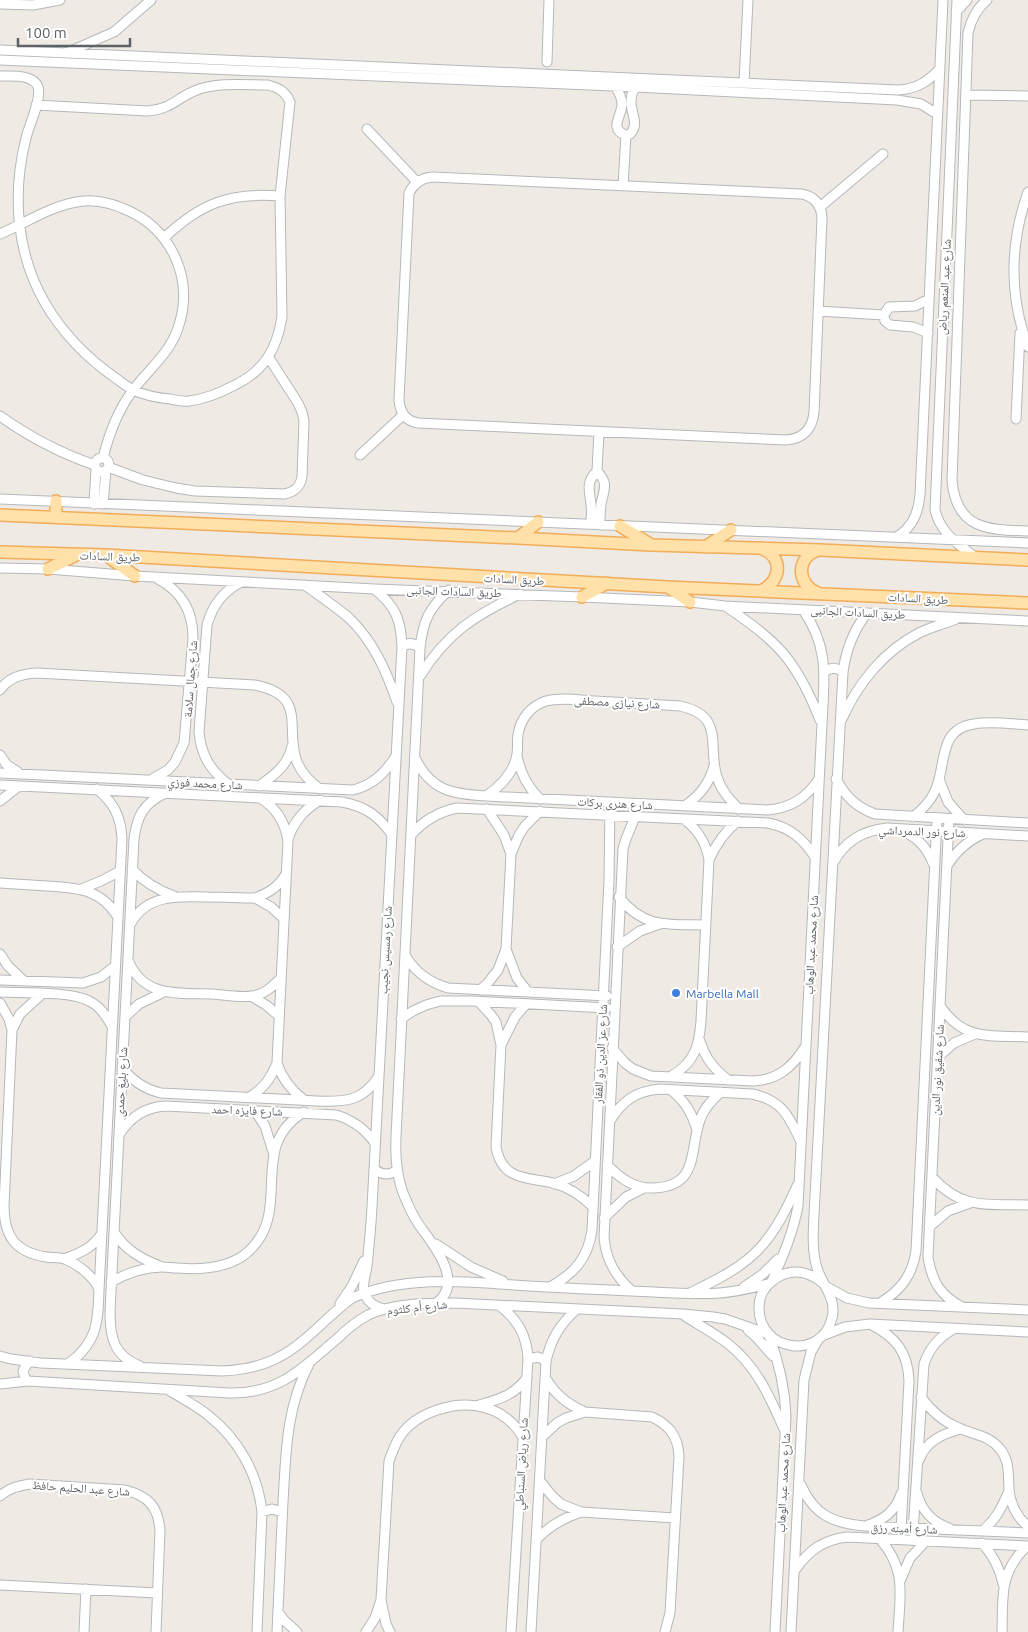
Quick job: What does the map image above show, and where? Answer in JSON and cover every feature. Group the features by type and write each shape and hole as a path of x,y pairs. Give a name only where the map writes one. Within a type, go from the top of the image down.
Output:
{"main road":[{"path":"56,501 56,517"},
{"path":"0,515 651,545 820,550 1028,560"},
{"path":"518,538 538,522"},
{"path":"620,526 651,545"},
{"path":"704,547 731,530"},
{"path":"760,548 767,550 772,555 777,569 773,583 761,591"},
{"path":"819,593 806,586 802,579 801,571 807,557 813,552 820,550"},
{"name":"طريق السادات","path":"0,552 106,555 668,587 1028,603"},
{"path":"48,569 76,554"},
{"path":"106,555 135,576"},
{"path":"582,597 607,583"},
{"path":"668,587 690,602"}],"street":[{"path":"0,4 33,5 60,0"},
{"path":"63,54 114,32 151,0"},
{"path":"547,62 549,0"},
{"path":"744,83 748,0"},
{"name":"شارع عبد المنعم رياض","path":"896,537 904,532 915,518 920,495 943,0"},
{"name":"شارع عبد المنعم رياض","path":"956,0 935,510 941,527 975,557"},
{"path":"956,12 967,0"},
{"path":"987,0 979,8 970,24 968,33 952,480 956,502 962,512 971,520 980,526 992,530 1028,531"},
{"path":"0,50 281,68 905,100 921,104 938,114"},
{"path":"0,60 906,89 923,85 940,70"},
{"path":"0,76 30,78 38,87 36,105 22,151 18,199 20,225 25,257 38,290 55,320 78,347 104,370 133,390 160,398 187,401 215,396 240,383 260,368 275,347 280,334 282,317 280,196 290,102 286,93 277,87 258,85 208,87 187,95 169,107 147,111 36,105"},
{"path":"615,86 626,108 635,120 635,126 630,134 626,135"},
{"path":"626,135 618,131 616,126 617,120 626,108 635,87"},
{"path":"966,95 1028,96"},
{"path":"367,130 417,182"},
{"path":"623,186 626,135"},
{"path":"820,207 883,154"},
{"path":"432,177 623,186 801,194 811,197 820,207 822,218 814,413 808,430 798,438 786,440 418,423 403,415 399,400 410,193 417,182 432,177"},
{"path":"1028,192 1018,226 1014,262 1016,304 1028,347"},
{"path":"164,238 197,211 216,202 259,194 280,196"},
{"path":"933,198 948,198"},
{"path":"0,234 61,205 86,201 111,204 135,213 155,228 164,238 176,258 183,282 183,306 178,329 167,350 133,390 111,432 102,466 99,504"},
{"path":"928,333 913,327 890,325 884,315 889,307 915,306 929,299"},
{"path":"818,311 884,315"},
{"path":"1016,419 1023,364 1021,325"},
{"path":"0,416 49,447 72,457 159,485 195,491 284,494 296,489 302,476 303,416 298,402 268,358"},
{"path":"360,455 403,415"},
{"path":"596,524 588,486 592,476 597,471 599,432"},
{"path":"596,524 605,486 602,476 597,471"},
{"path":"920,495 928,498 935,496"},
{"path":"0,499 1028,543"},
{"path":"590,500 602,501"},
{"name":"طريق السادات الجانبى","path":"1,569 48,569 241,582 450,590 1028,621"},
{"name":"شارع جمال سلامة","path":"150,780 168,770 181,753 186,734 193,632 190,613 177,591 156,577"},
{"name":"شارع جمال سلامة","path":"228,784 218,777 210,767 200,745 202,682 207,625 210,614 222,595 241,582"},
{"path":"305,585 348,618 362,632 374,648 383,666 398,707"},
{"name":"شارع رمسيس نجيب","path":"364,1293 370,1239 402,647 401,631 395,613 384,597 374,588"},
{"name":"شارع رمسيس نجيب","path":"448,1282 443,1262 432,1241 413,1215 406,1200 397,1170 396,1138 420,648 422,632 428,615 439,600 450,590"},
{"path":"419,679 445,642 462,627 480,614 521,594"},
{"path":"725,606 752,624 781,650 804,682 822,724"},
{"name":"شارع محمد عبد الوهاب","path":"770,1282 785,1251 794,1224 799,1181 816,857 824,672 819,639 810,619 803,610"},
{"name":"شارع محمد عبد الوهاب","path":"825,1286 817,1268 813,1252 813,1235 839,726 843,672 848,646 859,623 867,613"},
{"path":"839,726 856,691 893,650 921,632 962,618"},
{"path":"402,647 409,643 420,648"},
{"path":"824,672 831,668 836,668 843,672"},
{"path":"0,690 13,678 24,673 255,685 274,690 281,695 292,713 294,752 298,764 303,774 320,789"},
{"name":"شارع نيازى مصطفى","path":"486,796 506,779 514,766 520,724 526,714 544,702 556,699 680,706 690,708 699,714 707,721 712,731 714,763 711,776 704,788 696,798 685,806"},
{"path":"913,817 930,801 936,791 944,751 954,733 963,727 973,724 1028,725"},
{"path":"250,1097 267,1083 277,1063 288,841 286,830 276,810 258,797 259,786 277,774 285,764 291,753 293,741"},
{"path":"0,755 6,764 20,774"},
{"name":"شارع نيازى مصطفى","path":"517,755 522,775 540,799"},
{"name":"شارع محمد فوزي","path":"0,772 353,790 370,784 385,772 396,756"},
{"name":"شارع هنرى بركات","path":"414,758 427,778 437,786 459,794 636,804 768,810 787,807 804,797 819,779"},
{"name":"شارع نيازى مصطفى","path":"714,763 722,788 739,809"},
{"path":"63,788 64,776"},
{"name":"شارع نور الدمرداشي","path":"836,779 852,801 862,809 875,814 964,820 1026,821"},
{"path":"939,779 948,802 964,820"},
{"name":"شارع محمد فوزي","path":"0,785 342,802 355,804 366,809 376,816 392,835"},
{"path":"0,801 19,786"},
{"name":"شارع بليغ حمدى","path":"68,1364 78,1356 93,1336 98,1312 106,1160 122,839 119,817 114,806 97,789"},
{"path":"342,802 345,796 344,790"},
{"name":"شارع بليغ حمدى","path":"145,1368 124,1357 116,1347 112,1337 110,1312 134,839 140,816 150,802 165,793"},
{"path":"288,841 296,821 307,809 320,800"},
{"name":"شارع عز الدين ذو الفقار","path":"550,1287 562,1281 580,1263 586,1253 592,1230 609,880 610,802"},
{"name":"شارع عز الدين ذو الفقار","path":"632,1291 619,1278 609,1262 605,1250 604,1218 620,880 624,840 635,816 636,804"},
{"name":"شارع هنرى بركات","path":"411,836 426,820 446,810 457,808 738,821 768,823 786,828 802,839 816,857"},
{"path":"486,809 502,830 511,854"},
{"path":"480,990 498,970 506,949 511,854 519,835 528,822 540,812"},
{"name":"شارع شفيق نور الدين","path":"880,1303 902,1287 914,1264 916,1252 936,818"},
{"path":"670,1077 679,1072 692,1058 700,1040 709,860 704,841 698,832 684,819"},
{"name":"شارع شفيق نور الدين","path":"949,819 928,1257 930,1270 935,1282 951,1301 962,1307"},
{"path":"709,860 717,842 738,821"},
{"path":"894,829 908,833 920,841 929,852 934,866"},
{"name":"شارع نور الدمرداشي","path":"832,866 838,853 848,843 859,835 873,830 894,829 1028,836"},
{"path":"947,866 954,856 972,839 984,833"},
{"path":"122,839 128,836 134,839"},
{"path":"132,869 147,883 175,896"},
{"path":"0,883 81,888 101,881 120,871"},
{"path":"129,925 140,910 155,901 175,896 255,898 265,895 274,889 286,873"},
{"path":"609,880 620,880"},
{"path":"81,888 102,899 114,910 118,917"},
{"path":"620,897 632,912 660,924 706,925"},
{"path":"255,898 271,907 284,919"},
{"path":"617,946 640,931 660,924"},
{"path":"812,932 828,933"},
{"path":"117,938 129,940"},
{"path":"506,949 517,978 528,992"},
{"path":"0,954 8,966 24,981"},
{"path":"405,955 418,972 437,984 454,988 615,996"},
{"path":"128,960 138,977 145,984 164,992 252,996 268,990 281,978"},
{"path":"0,980 83,983 101,978 115,966"},
{"path":"58,995 62,990 59,983"},
{"path":"0,992 82,998 90,1001 103,1012 112,1026"},
{"path":"125,1017 139,1004 164,992"},
{"path":"12,1030 20,1014 42,994"},
{"path":"252,996 279,1016"},
{"path":"402,1019 413,1010 440,1001 478,1001 614,1008"},
{"path":"478,1001 496,1022 501,1045 496,1138 498,1157 502,1165 516,1176 554,1184 581,1196 593,1207"},
{"path":"0,1002 9,1019 12,1030 4,1206 6,1227 10,1237 18,1246 27,1252 64,1259 87,1273 97,1283 99,1290"},
{"path":"501,1045 515,1017 526,1004"},
{"path":"940,1006 958,1027 975,1034 1028,1037"},
{"path":"937,1058 954,1043 975,1034"},
{"path":"700,1040 707,1059 728,1080"},
{"path":"612,1048 633,1069 651,1076 752,1082 775,1078 784,1072 793,1064 806,1045"},
{"path":"277,1063 290,1088 305,1101"},
{"name":"شارع فايزه احمد","path":"122,1067 128,1075 143,1087 161,1093 305,1101 338,1102 358,1097 366,1092 379,1076"},
{"path":"924,1087 936,1087"},
{"path":"609,1123 621,1105 634,1096 649,1090 752,1094 774,1101 789,1117 801,1143"},
{"path":"671,1090 688,1107 694,1118 697,1130"},
{"path":"604,1218 626,1197 644,1188 667,1186 683,1176 692,1161 697,1130 705,1109 720,1092"},
{"path":"159,1106 157,1098 161,1093"},
{"path":"316,1113 319,1106 317,1101"},
{"name":"شارع فايزه احمد","path":"119,1136 131,1119 139,1113 159,1106 336,1115 346,1118 363,1128 375,1143"},
{"path":"254,1110 265,1126 273,1154"},
{"path":"112,1282 137,1271 162,1267 193,1268 224,1265 237,1260 248,1252 258,1242 269,1218 273,1154 280,1134 294,1118 304,1112"},
{"path":"106,1160 118,1161"},
{"path":"554,1184 574,1176 595,1161"},
{"path":"607,1165 628,1182 644,1188"},
{"path":"374,1169 383,1174 393,1173 397,1170"},
{"path":"932,1177 949,1193 971,1203"},
{"path":"689,1293 746,1261 759,1249 779,1222 799,1181"},
{"path":"929,1227 948,1211 971,1203 1028,1205"},
{"path":"114,1232 119,1240 132,1252 162,1267"},
{"path":"64,1259 89,1248 99,1239 102,1233"},
{"path":"332,1313 352,1286 366,1255 370,1239"},
{"path":"432,1241 471,1267 515,1285"},
{"path":"737,1291 763,1274 785,1251"},
{"path":"1028,1310 858,1301 847,1298 825,1286 815,1277 793,1272 781,1275 770,1282 762,1293 759,1309 762,1325 768,1335 778,1342 798,1347 845,1327 870,1324 1028,1332"},
{"path":"436,1303 446,1294 448,1282"},
{"name":"شارع أم كلثوم","path":"0,1356 68,1364 222,1372 251,1368 280,1357 352,1298 364,1293 401,1286 448,1282 705,1294 737,1291 770,1282"},
{"path":"820,1338 828,1328 832,1318 833,1307 831,1297 825,1286"},
{"path":"364,1293 370,1302 378,1308 384,1309"},
{"name":"شارع أم كلثوم","path":"0,1384 28,1381 168,1390 240,1393 256,1391 282,1382 312,1360 359,1320 384,1309 436,1303 683,1314 725,1319 768,1335"},
{"name":"شارع رياض السنباطي","path":"500,1306 510,1313 518,1323 528,1347 511,1632"},
{"name":"شارع رياض السنباطي","path":"531,1632 546,1361 553,1337 568,1317 577,1309"},
{"path":"98,1312 105,1315 110,1312"},
{"path":"683,1314 728,1344 742,1356 764,1385 786,1432"},
{"path":"737,1323 762,1342 780,1367"},
{"path":"870,1324 891,1337 899,1346 905,1357 908,1369 909,1382 900,1539"},
{"path":"913,1540 924,1364 928,1352 935,1342 955,1328"},
{"name":"شارع محمد عبد الوهاب","path":"768,1335 780,1367 786,1400 786,1432 774,1631"},
{"name":"شارع محمد عبد الوهاب","path":"792,1632 804,1380 811,1352 820,1338"},
{"path":"528,1359 538,1357 546,1361"},
{"path":"277,1632 282,1512 289,1422 297,1390 312,1360"},
{"path":"28,1381 23,1375 23,1371 30,1361"},
{"path":"390,1632 386,1624 381,1600 389,1461 394,1447 401,1435 411,1424 426,1415 454,1406 479,1405 509,1395 521,1386 527,1378"},
{"path":"546,1379 551,1388 562,1399 585,1412"},
{"path":"168,1390 209,1415 232,1440 249,1464 254,1476 261,1500 262,1512 257,1632"},
{"path":"921,1397 937,1415 960,1429 980,1434 992,1440 1001,1449 1007,1461 1009,1491 1014,1509 1020,1519 1028,1526"},
{"path":"479,1405 506,1416 518,1428 522,1436"},
{"path":"542,1437 566,1418 585,1412 652,1416 669,1427 675,1436 678,1450 675,1518 670,1613 665,1632"},
{"path":"917,1464 921,1453 933,1440 960,1429"},
{"path":"540,1481 546,1490 557,1500 571,1509 581,1512 675,1518"},
{"name":"شارع أمينه رزق","path":"799,1482 815,1508 826,1517 840,1523 864,1526 1028,1533"},
{"name":"شارع عبد الحليم حافظ","path":"0,1496 18,1486 30,1484 125,1490 136,1492 146,1499 154,1508 159,1518 160,1530 156,1632"},
{"path":"864,1526 876,1523 895,1508 903,1487"},
{"path":"916,1489 919,1500 928,1515 942,1526 954,1530"},
{"path":"982,1531 1000,1512 1009,1491"},
{"path":"262,1512 272,1509 282,1512"},
{"path":"536,1540 552,1525 581,1512"},
{"name":"شارع أمينه رزق","path":"795,1570 812,1550 828,1541 847,1536 1028,1546"},
{"path":"878,1538 893,1557 898,1568 900,1581 898,1632"},
{"path":"900,1581 910,1558 926,1540"},
{"path":"982,1543 994,1558 1003,1586"},
{"path":"1002,1632 1003,1586 1005,1577 1014,1560 1028,1546"},
{"path":"0,1584 157,1593"},
{"path":"84,1632 86,1589"},
{"path":"366,1632 381,1600"},
{"path":"278,1612 297,1632"},
{"path":"670,1613 674,1632"}],"place":[{"name":"Marbella Mall","path":"676,993"}]}
